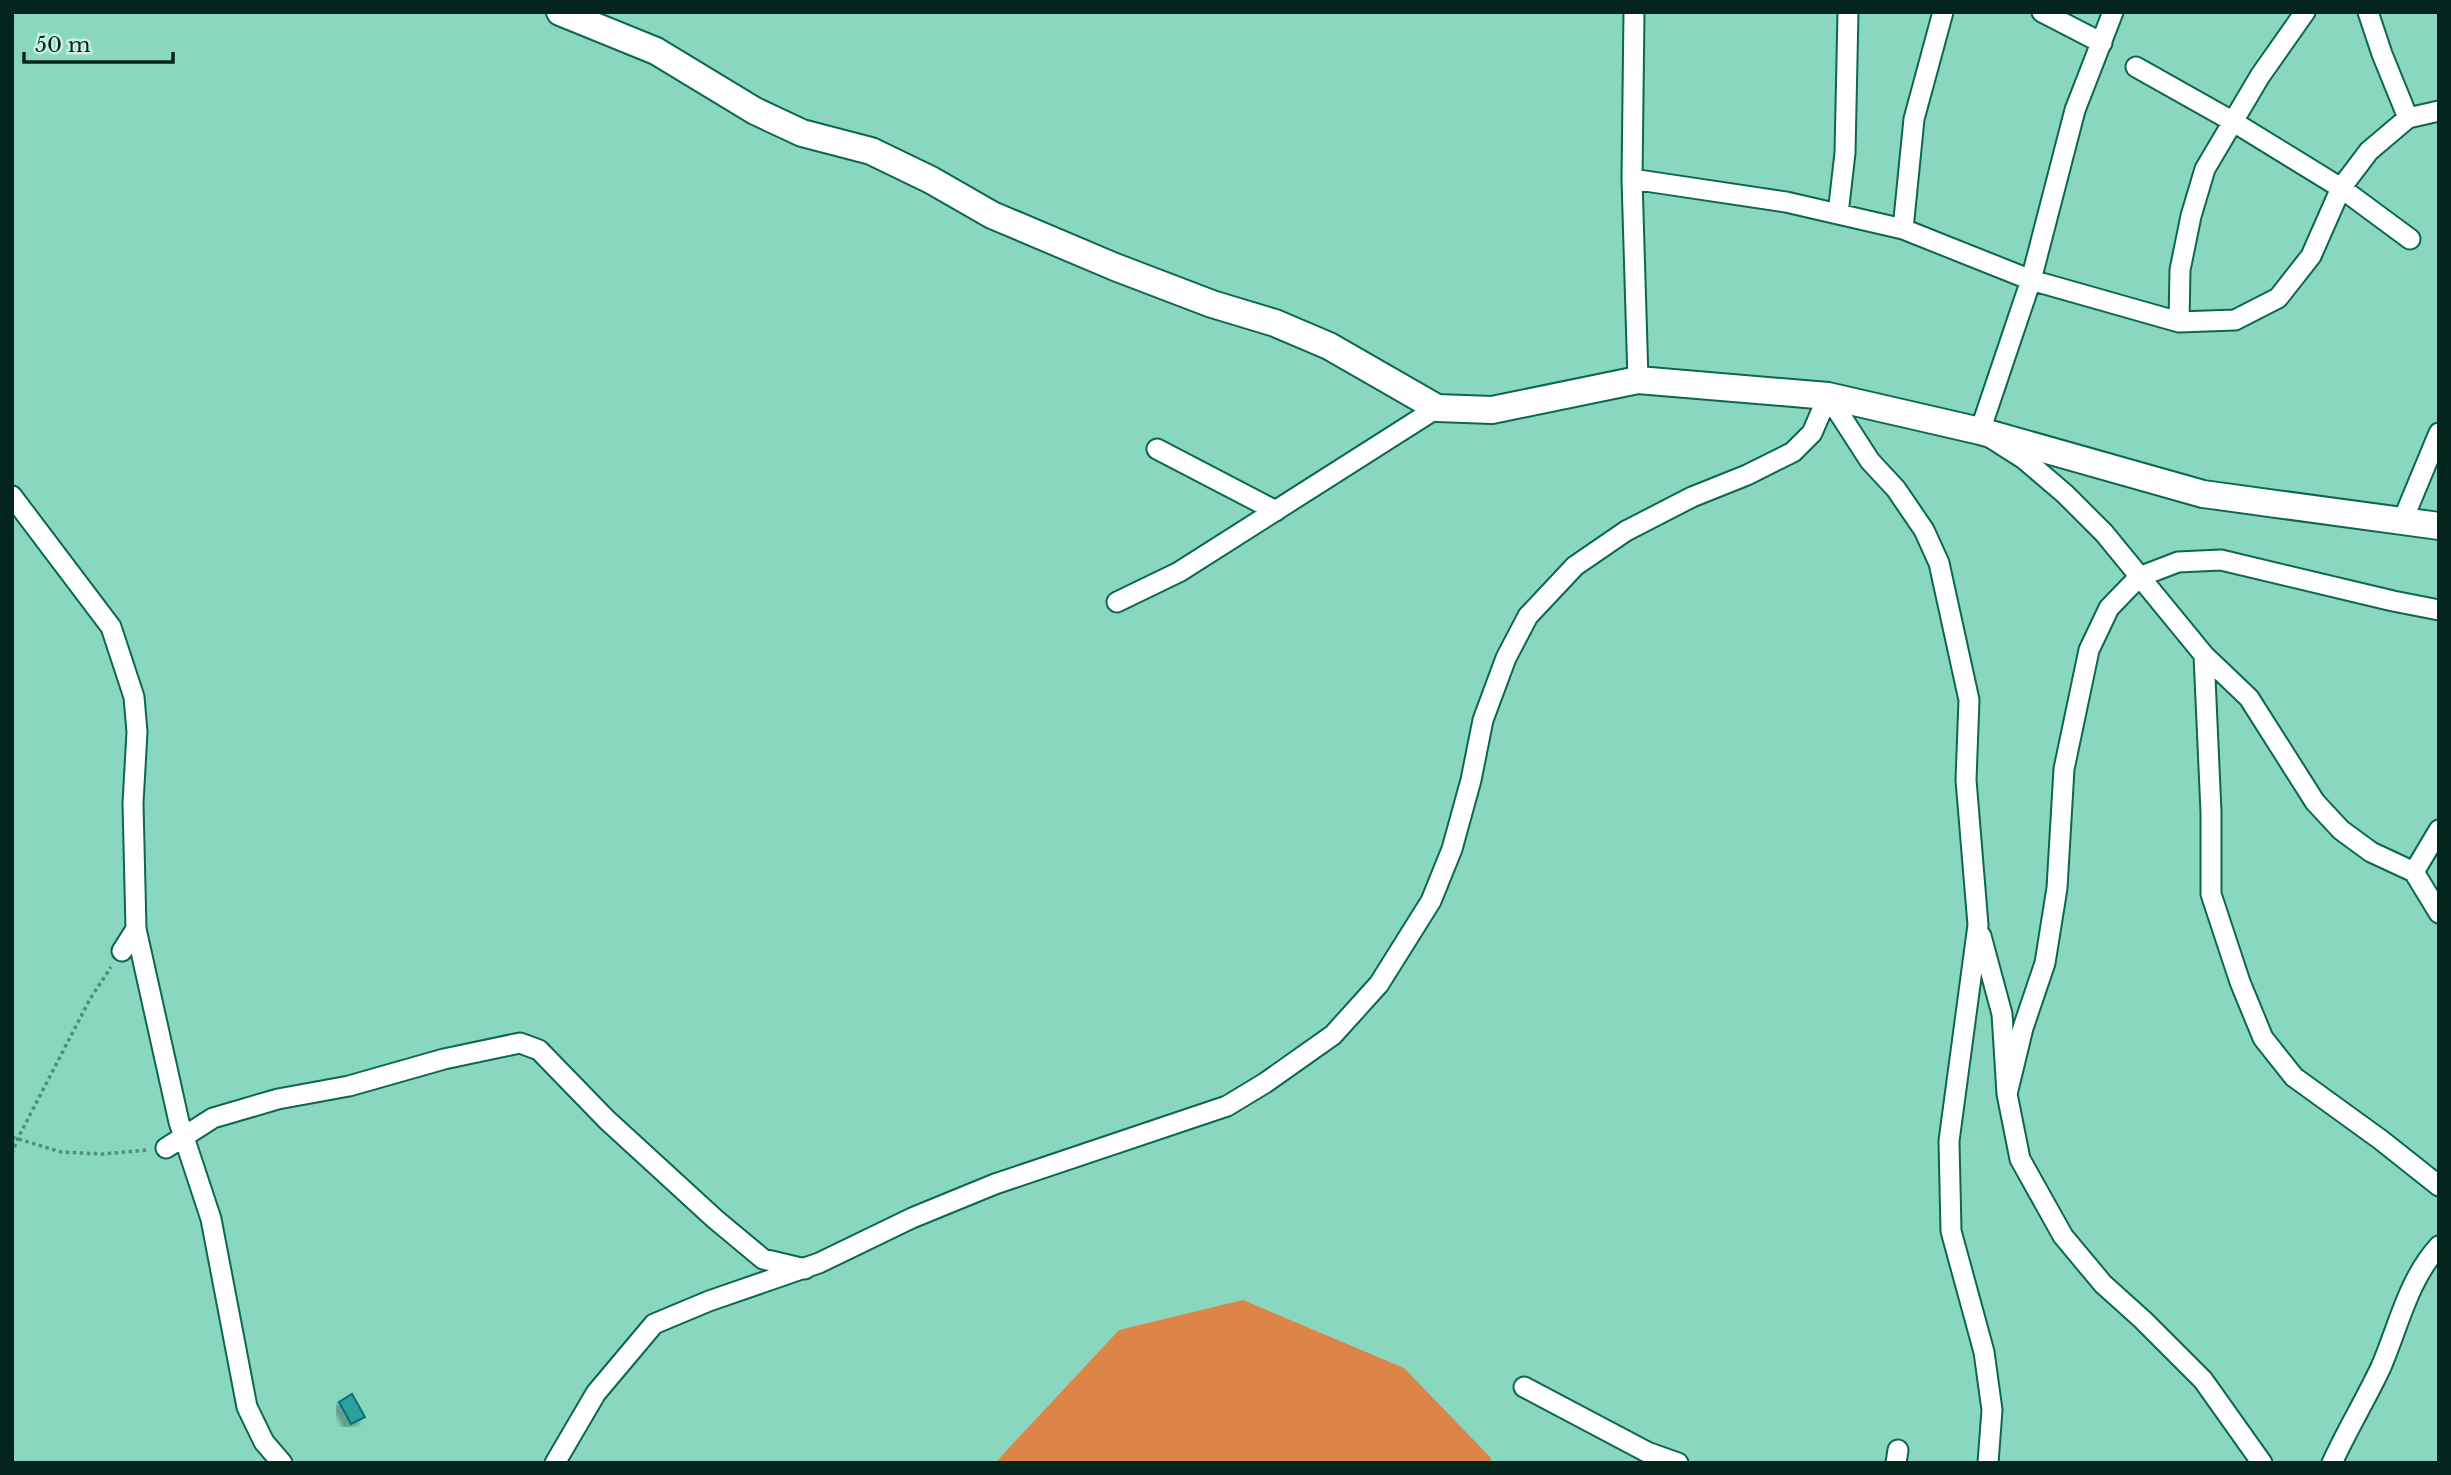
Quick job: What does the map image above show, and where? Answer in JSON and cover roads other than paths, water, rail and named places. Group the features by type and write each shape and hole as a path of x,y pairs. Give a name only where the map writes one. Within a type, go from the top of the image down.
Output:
{"street":[{"path":"560,12 656,51 755,111 802,133 871,151 1004,220 1115,267 1329,346 1437,408 1492,410 1638,380 1828,396 1980,431 2203,494 2439,526"},
{"path":"1838,214 1844,153 1848,12"},
{"path":"1903,229 1914,119 1942,12"},
{"path":"2042,12 2102,43"},
{"path":"1980,431 2031,280 2075,110 2113,12"},
{"path":"2179,322 2180,270 2191,216 2205,169 2283,40 2305,12"},
{"path":"2368,12 2408,118"},
{"path":"1629,17 1638,380"},
{"path":"2136,67 2342,188 2410,239"},
{"path":"1632,179 1786,202 1903,229 2031,280 2179,322 2235,320 2278,298 2311,256 2342,188 2369,151 2408,118 2439,111"},
{"path":"1828,396 1870,461 1896,489 1924,530 1939,563 1969,700 1966,780 1978,926 2001,1014 2007,1094 2020,1159 2063,1236 2103,1284 2203,1380 2262,1463"},
{"path":"555,1463 596,1393 654,1324 709,1301 804,1269 912,1218 995,1184 1227,1106 1333,1035 1379,984 1430,901 1452,849 1471,780 1483,720 1506,658 1528,616 1575,566 1626,531 1692,497 1747,475 1793,452 1812,433 1828,396"},
{"path":"1117,602 1179,572 1437,408"},
{"path":"1980,431 2024,459 2065,494 2104,533 2204,654 2249,698 2315,802 2341,830 2371,852 2414,872 2439,913"},
{"path":"2402,522 2439,433"},
{"path":"1157,449 1276,511"},
{"path":"12,496 111,627 134,697 137,732 133,803 135,929 184,1138 211,1219 247,1407 264,1442 282,1463"},
{"path":"2007,1094 2023,1028 2045,963 2057,888 2064,769 2089,650 2109,608 2139,577 2178,562 2221,560 2439,610"},
{"path":"2204,654 2211,812 2211,894 2240,982 2263,1038 2294,1077 2439,1186"},
{"path":"2414,872 2439,830"},
{"path":"1978,926 1949,1141 1951,1231 1984,1352 1992,1410 1988,1463"},
{"path":"122,951 135,929"},
{"path":"166,1148 213,1118 278,1099 349,1086 444,1059 520,1043 539,1050 607,1120 763,1259 804,1269"},
{"path":"2332,1463 2379,1370 2399,1324 2408,1294 2424,1263 2439,1246"},
{"path":"1524,1387 1647,1452 1678,1463"}]}
